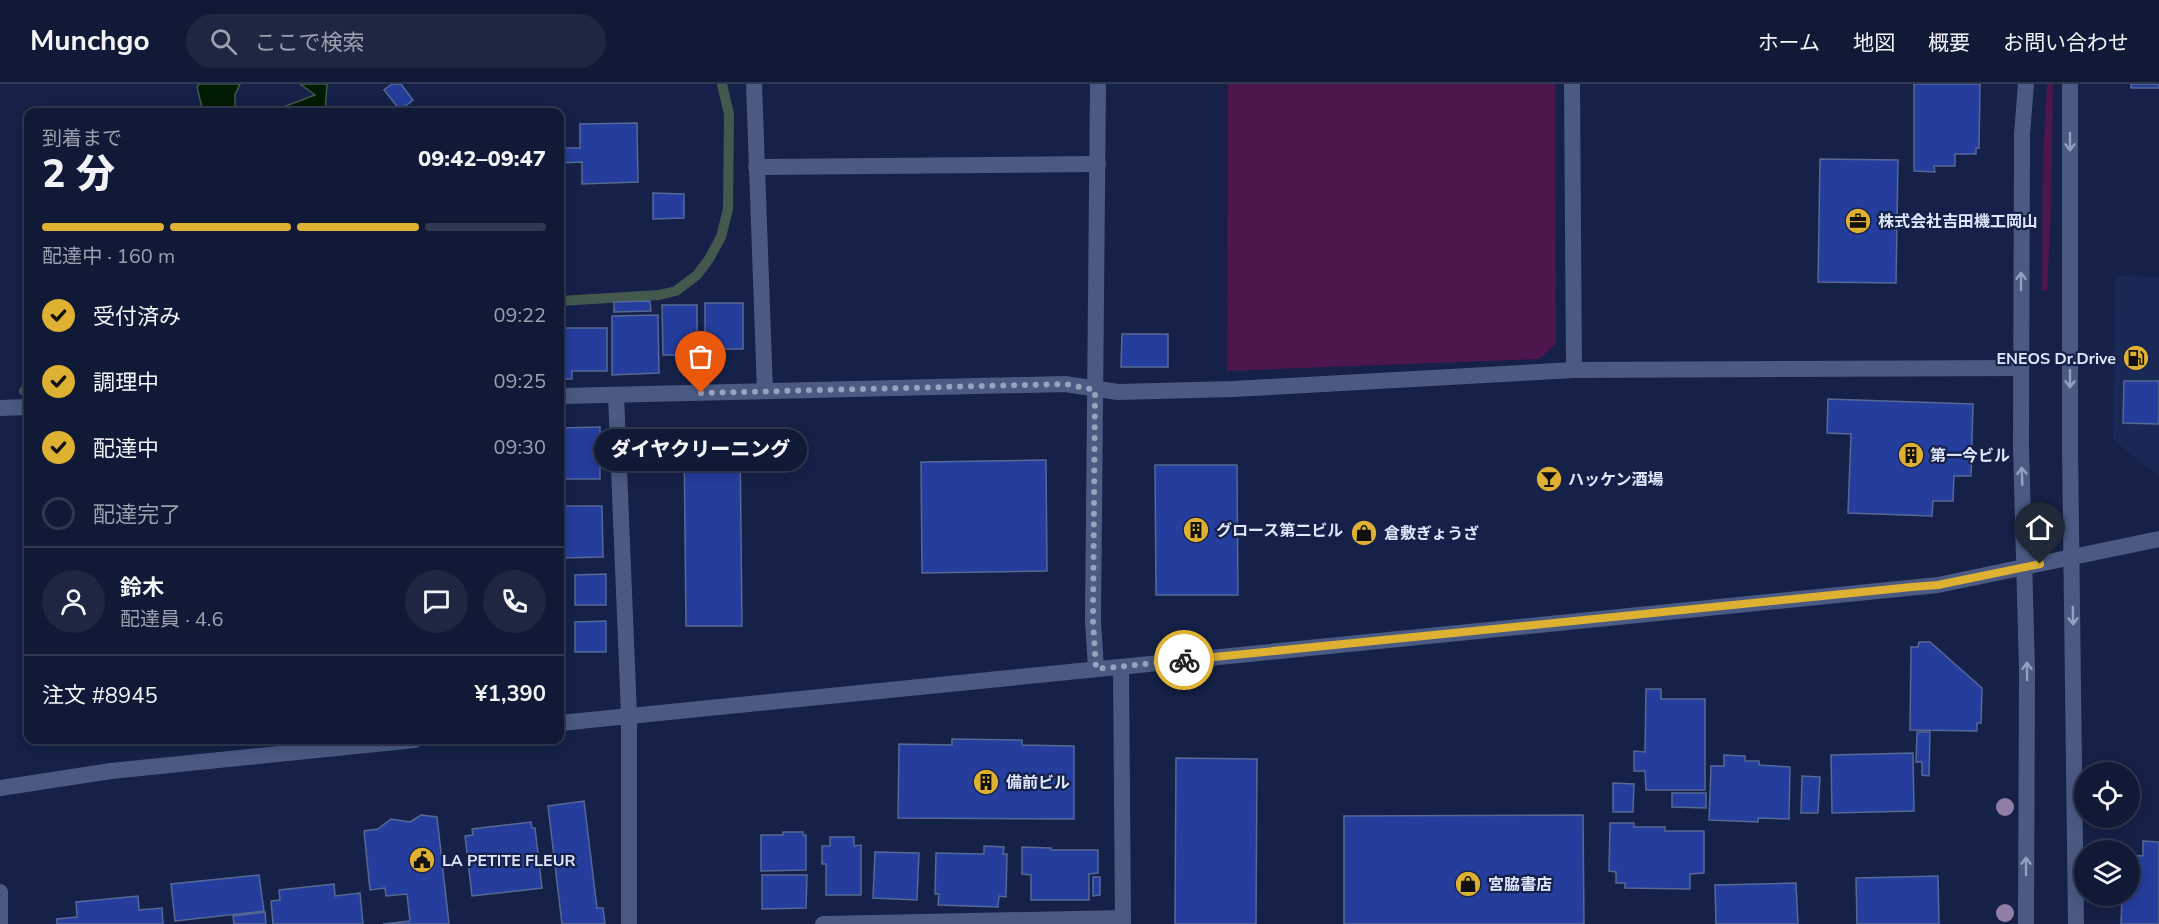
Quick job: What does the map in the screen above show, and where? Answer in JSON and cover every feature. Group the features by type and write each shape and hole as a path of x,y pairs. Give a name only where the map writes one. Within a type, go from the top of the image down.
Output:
{"street":[{"path":"754,84 765,391"},
{"path":"1096,669 1093,621 1098,84"},
{"path":"1572,84 1574,370"},
{"path":"2025,924 2027,670 2021,368 2022,134 2026,84"},
{"path":"2070,84 2070,436 2076,924"},
{"path":"756,167 1098,164"},
{"path":"564,396 1065,384 1118,392 1234,389 1574,370 2021,368"},
{"path":"616,395 628,714 628,924"},
{"path":"0,408 24,407"},
{"path":"564,722 628,714 1938,585 2159,539"},
{"path":"823,924 1123,921 1121,667"},
{"path":"0,788 111,771 376,744"},
{"path":"0,892 0,924"}],"shaded area":[{"path":"199,84 240,84 235,95 235,108 202,108 197,87"},
{"path":"300,84 327,84 325,108 281,108 315,95"},
{"path":"1228,84 1555,84 1556,344 1539,359 1227,371"},
{"path":"2047,84 2053,84 2051,209 2047,291 2042,291 2043,155"},
{"name":"ENEOS Dr.Drive","path":"2115,276 2159,277 2159,476 2113,440"}],"building":[{"path":"392,84 401,84 413,100 403,108 398,108 384,90"},
{"path":"1914,84 1980,84 1979,148 1976,148 1976,154 1955,154 1955,166 1934,166 1935,172 1914,171"},
{"path":"2131,84 2159,84 2159,88 2131,88"},
{"path":"637,123 638,182 582,184 582,162 564,163 564,148 580,148 580,124"},
{"path":"1820,159 1898,160 1896,283 1818,282"},
{"path":"653,193 684,194 684,218 653,219"},
{"path":"650,301 651,311 614,312 614,302"},
{"path":"705,303 743,303 743,349 705,349"},
{"path":"662,305 697,305 697,355 663,355"},
{"path":"658,315 659,373 612,375 612,316"},
{"path":"564,328 607,328 607,371 572,371 572,379 564,379"},
{"path":"1122,334 1168,334 1168,367 1121,367"},
{"path":"2124,381 2159,381 2159,424 2123,423"},
{"name":"第一今ビル","path":"1828,399 1973,404 1971,476 1954,476 1953,501 1933,501 1932,516 1848,513 1851,434 1827,433"},
{"path":"600,427 600,479 564,479 564,428"},
{"path":"684,439 740,439 742,626 686,626"},
{"path":"1046,460 1047,571 922,573 921,462"},
{"name":"グロース第二ビル","path":"1155,465 1237,465 1238,595 1156,595"},
{"path":"564,506 602,506 603,557 564,558"},
{"path":"606,574 606,605 575,605 575,575"},
{"path":"606,621 606,652 575,652 575,622"},
{"path":"1919,642 1930,642 1982,688 1981,723 1977,723 1977,731 1910,730 1911,647 1918,647"},
{"path":"1646,689 1661,689 1661,699 1705,699 1705,790 1646,790 1645,771 1634,771 1634,751 1645,752"},
{"path":"1917,732 1930,732 1929,776 1922,775 1922,762 1916,762"},
{"name":"備前ビル","path":"952,739 1022,740 1022,745 1074,746 1074,819 898,818 899,744 952,745"},
{"path":"1913,753 1914,811 1832,813 1831,755"},
{"path":"1724,755 1745,756 1745,761 1759,761 1759,765 1790,767 1789,819 1758,818 1758,822 1709,820 1711,766 1724,766"},
{"path":"1176,758 1257,759 1256,924 1175,924"},
{"path":"1802,776 1820,777 1818,813 1801,813"},
{"path":"1613,783 1634,784 1633,812 1613,812"},
{"path":"1672,793 1706,793 1706,808 1672,807"},
{"path":"584,801 597,908 603,908 605,924 562,924 548,806"},
{"path":"421,815 437,817 449,924 383,924 410,921 407,894 386,896 385,888 370,890 364,831 378,829 391,819 410,822"},
{"path":"1583,815 1584,924 1344,924 1344,816"},
{"path":"531,822 532,828 535,828 542,888 472,896 465,836 473,835 472,829"},
{"path":"1610,823 1634,823 1634,827 1665,827 1665,831 1704,831 1704,873 1690,874 1690,889 1625,888 1625,883 1616,883 1616,872 1609,871"},
{"path":"783,832 803,832 803,835 806,835 806,870 761,871 761,835 783,835"},
{"path":"830,837 854,837 854,846 861,845 861,895 826,895 826,864 822,864 822,846 830,846"},
{"path":"2143,841 2159,842 2159,924 2121,924 2122,906 2140,906 2140,856 2143,856"},
{"path":"984,846 1004,847 1003,854 1007,854 1006,897 999,896 998,907 938,905 939,894 935,894 936,853 984,854"},
{"path":"1022,847 1051,848 1051,850 1098,850 1098,873 1089,874 1089,900 1031,900 1031,875 1022,874"},
{"path":"875,852 919,853 917,900 873,898"},
{"path":"259,875 264,911 175,921 171,884"},
{"path":"762,875 807,875 806,908 762,909"},
{"path":"1938,876 1939,924 1857,924 1856,878"},
{"path":"1093,877 1100,877 1100,895 1093,896"},
{"path":"1796,883 1798,924 1716,924 1715,885"},
{"path":"334,884 335,896 360,893 363,924 273,924 271,901 280,900 279,890"},
{"path":"138,896 139,910 162,908 163,924 57,924 57,919 77,917 76,902"},
{"path":"265,912 266,924 234,924 233,916"}],"waterway":[{"path":"564,301 659,295 676,291 697,275 709,259 721,237 728,209 729,114 722,84"}],"way so far":[{"path":"701,393 1065,384 1095,390 1093,621 1096,669 1184,660"}],"place":[{"name":"株式会社吉田機工岡山","path":"1858,221"},
{"name":"ENEOS Dr.Drive","path":"2136,358"},
{"name":"ダイヤクリーニング","path":"701,393"},
{"name":"第一今ビル","path":"1911,455"},
{"name":"ハッケン酒場","path":"1549,479"},
{"name":"グロース第二ビル","path":"1196,530"},
{"name":"倉敷ぎょうざ","path":"1364,533"},
{"name":"備前ビル","path":"986,782"},
{"name":"LA PETITE FLEUR","path":"422,860"},
{"name":"宮脇書店","path":"1468,884"}],"route":[{"path":"1184,660 1938,585 2040,564"}]}
